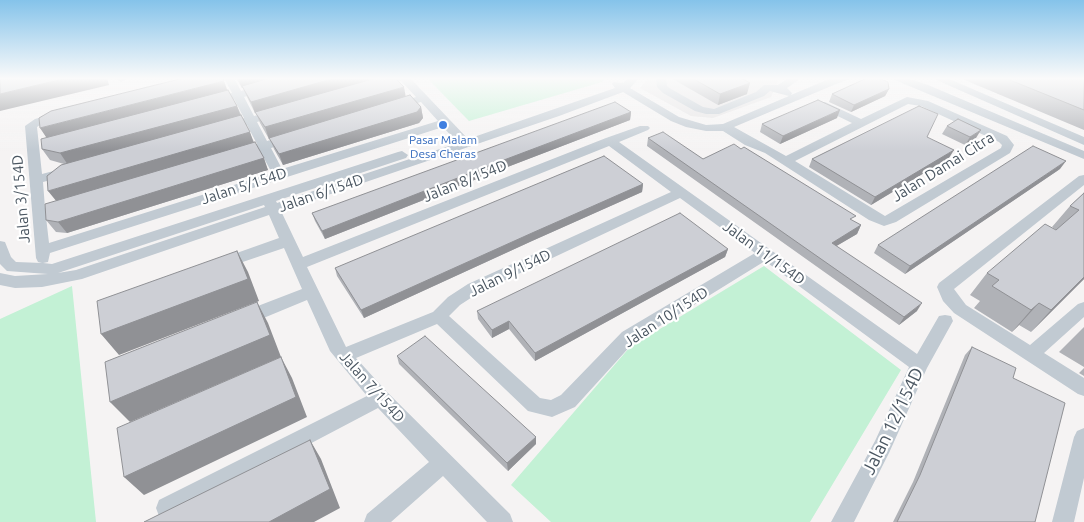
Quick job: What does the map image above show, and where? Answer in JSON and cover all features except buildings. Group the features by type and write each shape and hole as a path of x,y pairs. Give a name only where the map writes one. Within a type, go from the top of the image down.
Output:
{"street":[{"path":"200,105 210,102"},
{"path":"241,102 279,175"},
{"path":"382,110 408,102"},
{"path":"427,102 463,140"},
{"name":"Jalan 6/154D","path":"273,209 573,102"},
{"name":"Jalan 6/154D","path":"0,246 4,259 12,267 52,269 285,206 463,140 586,102"},
{"path":"655,102 690,125 706,128 729,125 784,102"},
{"path":"687,102 698,109 715,112 739,102"},
{"path":"818,102 860,123"},
{"name":"Jalan Damai Citra","path":"787,160 902,102"},
{"name":"Jalan Damai Citra","path":"729,125 750,142 787,160 874,217 884,221 891,219 1006,150 1008,145 1003,139 920,102"},
{"path":"958,102 1053,142 1083,150"},
{"path":"996,102 1065,133 1083,150"},
{"path":"213,130 288,110"},
{"name":"Jalan 3/154D","path":"52,269 44,258 42,250 36,180 38,148 31,126 33,123 68,113"},
{"name":"Jalan 5/154D","path":"42,250 446,122"},
{"name":"Jalan 8/154D","path":"298,265 644,128"},
{"path":"1053,142 1065,133"},
{"path":"226,157 300,135"},
{"name":"Jalan 11/154D","path":"610,141 919,365"},
{"path":"36,180 73,170"},
{"path":"1084,179 945,287 949,297 960,309 1084,388"},
{"name":"Jalan 9/154D","path":"343,356 439,316 454,301 474,288 680,193"},
{"path":"39,215 76,203"},
{"path":"0,279 15,282 42,281 77,275 273,209"},
{"name":"Jalan 7/154D","path":"273,209 298,265 343,356 380,398 501,522"},
{"path":"207,270 287,241"},
{"name":"Jalan 10/154D","path":"439,316 535,405 552,409 568,401 628,337 765,254"},
{"path":"52,269 77,275"},
{"path":"230,324 311,292"},
{"path":"1031,354 1083,310"},
{"name":"Jalan 12/154D","path":"842,522 882,447 919,365 945,321"},
{"path":"166,508 380,398"},
{"path":"1063,522 1084,437"},
{"path":"375,522 443,463"}],"shaded area":[{"path":"666,102 756,102 713,118 691,116"}],"green space":[{"path":"451,102 533,102 469,121"},
{"path":"764,266 901,370 810,522 551,522 511,485 630,347"},
{"path":"72,286 96,522 0,522 0,319"}],"place":[{"name":"Pasar Malam Desa Cheras","path":"443,125"}]}
